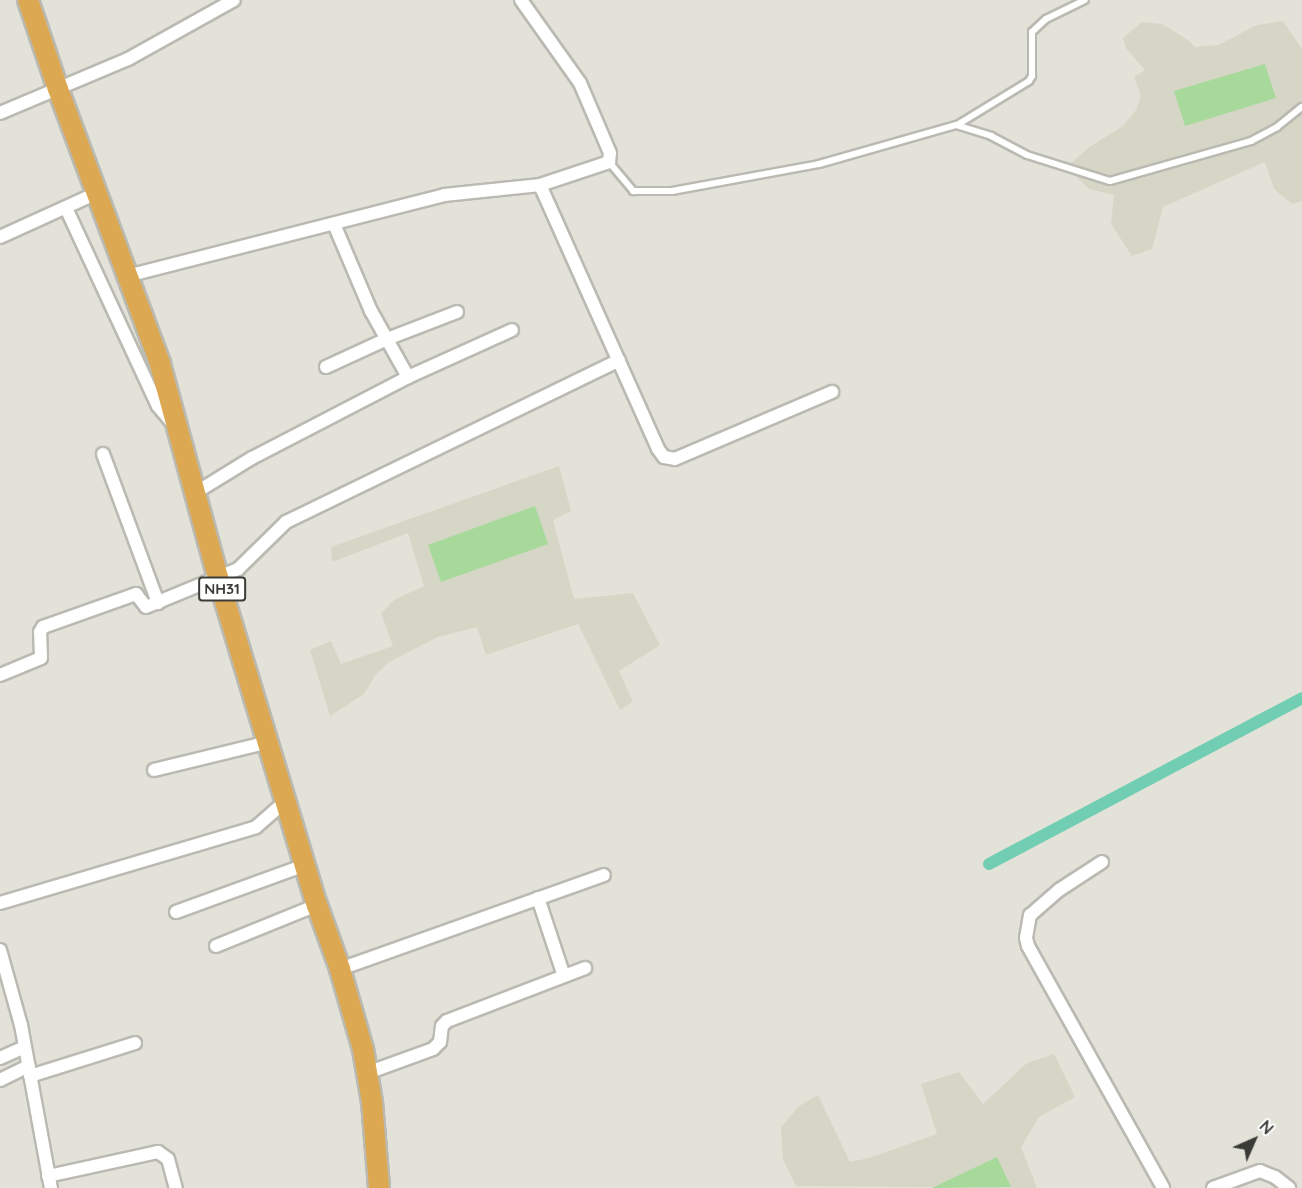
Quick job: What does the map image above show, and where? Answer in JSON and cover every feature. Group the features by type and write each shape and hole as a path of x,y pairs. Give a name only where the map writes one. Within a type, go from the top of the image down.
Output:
{"highway":[{"name":"NH31","path":"28,0 58,89 156,354 218,578 317,905 340,969 367,1072 372,1102 379,1188"}],"street":[{"path":"0,113 128,59 234,0"},
{"path":"128,276 444,195 540,185 609,162 610,153 580,83 521,0"},
{"path":"540,185 658,449 670,459 675,459 832,392"},
{"path":"0,237 97,193"},
{"path":"66,208 158,406 178,429"},
{"path":"334,224 371,311 408,377"},
{"path":"326,367 387,339 457,312"},
{"path":"195,493 229,470 408,377 512,330"},
{"path":"0,675 40,658 40,632 43,627 136,594 144,608 238,569 286,522 619,360"},
{"path":"103,454 158,603"},
{"path":"154,770 269,742"},
{"path":"0,903 256,827 287,800"},
{"path":"1102,862 1059,890 1030,915 1026,938 1028,946 1163,1188"},
{"path":"176,912 305,865"},
{"path":"340,969 604,875"},
{"path":"538,898 564,976"},
{"path":"216,946 317,905"},
{"path":"0,950 25,1047 50,1182 158,1152 168,1159 176,1188"},
{"path":"367,1072 433,1049 440,1042 442,1026 447,1021 585,968"},
{"path":"0,1080 135,1043"},
{"path":"0,1058 25,1047"},
{"path":"1213,1188 1260,1171 1275,1177 1289,1188"}],"lane":[{"path":"609,162 633,191 672,191 819,164 956,125 1029,81 1032,75 1032,32 1046,19 1085,0"},
{"path":"956,125 992,136 1027,155 1110,181 1251,141 1277,127 1302,107"}],"shaded area":[{"path":"1283,21 1302,49 1302,201 1292,204 1274,189 1265,162 1163,207 1152,249 1132,256 1111,224 1114,195 1089,189 1067,167 1088,148 1123,126 1136,110 1141,96 1134,77 1145,70 1126,48 1123,38 1142,22 1162,24 1195,47 1218,45 1257,25"},
{"path":"559,466 571,511 553,520 574,599 633,593 660,645 619,671 633,702 620,710 578,624 486,655 477,627 438,637 389,662 376,674 364,694 330,716 310,650 331,641 341,664 393,646 381,613 394,600 424,586 408,533 332,562 331,547"},
{"path":"1054,1054 1075,1097 1039,1117 1021,1147 1037,1188 796,1186 783,1159 781,1127 799,1106 818,1095 850,1162 869,1158 937,1134 921,1084 959,1072 983,1104 1027,1063"}],"building":[{"path":"1265,64 1276,98 1185,126 1174,91"},
{"path":"535,506 548,544 441,582 428,545"},
{"path":"997,1157 1011,1187 932,1188"}],"waterway":[{"path":"989,864 1302,698"}]}
